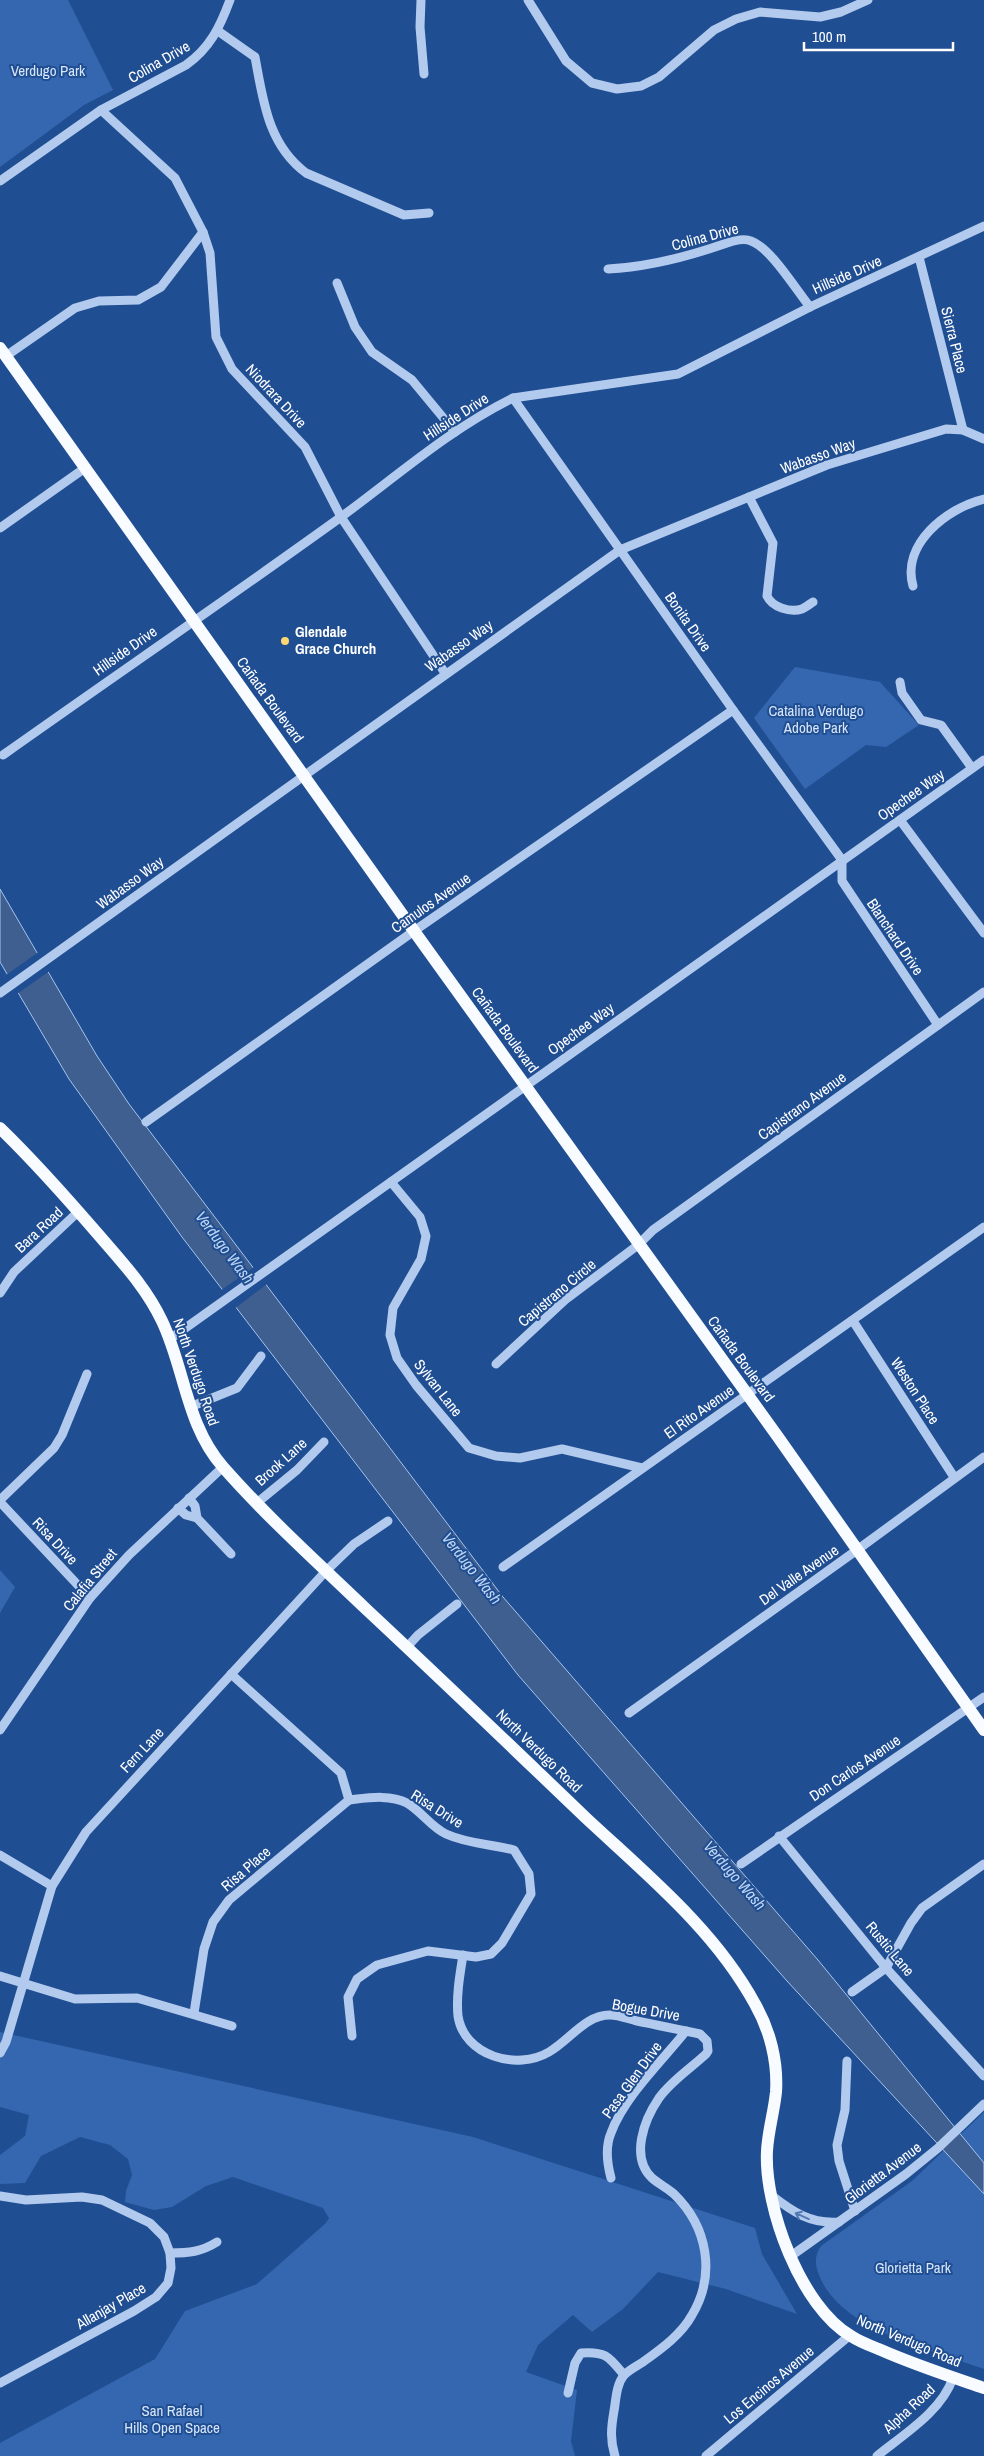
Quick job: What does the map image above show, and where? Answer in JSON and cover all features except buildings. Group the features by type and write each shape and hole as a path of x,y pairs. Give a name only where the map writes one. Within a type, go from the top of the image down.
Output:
{"main road":[{"name":"Cañada Boulevard","path":"3,352 984,1730"},
{"name":"North Verdugo Road","path":"0,1128 79,1211 140,1283 159,1315 170,1339 200,1435 222,1467 326,1571 659,1887 716,1947 747,1988 769,2035 775,2062 776,2091 767,2151 770,2194 779,2229 803,2281 818,2304 849,2336 953,2378 984,2388"}],"street":[{"name":"Colina Drive","path":"0,181 101,110 186,65 208,46 218,31 230,0"},
{"path":"421,0 420,27 424,74"},
{"path":"528,0 566,61 592,83 617,89 641,86 659,77 714,30 736,19 760,12 820,17 841,12 868,0"},
{"path":"218,31 255,57 266,113 276,142 293,164 306,173 404,215 429,214"},
{"name":"Niodrara Drive","path":"101,110 175,178 203,232 210,253 216,337 232,369 305,447 341,517 445,673"},
{"name":"Hillside Drive","path":"3,755 341,517 455,432 513,398 678,374 810,307 984,226"},
{"path":"3,352 75,308 99,301 138,300 161,287 203,232"},
{"name":"Colina Drive","path":"608,269 635,268 679,259 732,242 750,240 764,249 810,307"},
{"name":"Sierra Place","path":"920,257 963,430"},
{"path":"337,283 355,327 372,352 412,380 455,432"},
{"name":"Bonita Drive","path":"513,398 733,710 842,860"},
{"name":"Wabasso Way","path":"0,993 445,673 620,550 827,465 946,429 963,430 984,439"},
{"path":"0,528 86,468"},
{"path":"749,497 773,543 767,596 770,603 780,608 802,609 812,602"},
{"path":"913,586 910,564 923,536 954,512 984,499"},
{"path":"900,682 902,693 921,720 940,725 972,768"},
{"name":"Camulos Avenue","path":"146,1122 414,931 733,710"},
{"name":"Opechee Way","path":"170,1339 984,760"},
{"path":"900,820 984,933"},
{"name":"Blanchard Drive","path":"842,860 842,881 938,1025"},
{"name":"Capistrano Avenue","path":"638,1245 653,1230 984,992"},
{"name":"Sylvan Lane","path":"391,1182 420,1217 426,1236 422,1259 393,1308 390,1335 398,1358 416,1385 469,1448 496,1456 520,1458 562,1448 642,1468"},
{"name":"Bara Road","path":"0,1293 14,1272 79,1211"},
{"name":"El Rito Avenue","path":"504,1568 642,1468 747,1396 984,1227"},
{"name":"Capistrano Circle","path":"496,1364 566,1300 638,1245"},
{"name":"Weston Place","path":"853,1321 954,1477"},
{"path":"190,1407 238,1388 261,1356"},
{"path":"0,1501 54,1448 62,1435 87,1374"},
{"name":"Brook Lane","path":"258,1502 297,1470 324,1442"},
{"name":"Del Valle Avenue","path":"629,1713 984,1457"},
{"name":"Calafia Street","path":"0,1730 90,1598 129,1555 222,1467"},
{"path":"189,1498 195,1506 197,1518"},
{"name":"Risa Drive","path":"0,1501 90,1598"},
{"path":"178,1508 186,1515 197,1518 231,1554"},
{"name":"Fern Lane","path":"0,2053 6,2042 22,1982 52,1886 86,1832 326,1571 354,1544 388,1521"},
{"path":"407,1647 418,1635 457,1604"},
{"path":"231,1674 341,1773 349,1800"},
{"name":"Don Carlos Avenue","path":"742,1864 779,1836 984,1696"},
{"name":"Risa Drive","path":"349,1800 388,1798 407,1803 444,1833 467,1842 489,1843 514,1850 529,1874 532,1894 502,1944 491,1954 476,1957 428,1951 377,1965 357,1979 348,1997 352,2036"},
{"name":"Risa Place","path":"194,2013 204,1949 213,1922 229,1900 349,1800"},
{"name":"Rustic Lane","path":"779,1836 886,1968 984,2076"},
{"path":"0,1855 52,1886"},
{"path":"852,1992 886,1968 900,1946 911,1923 922,1908 984,1864"},
{"name":"Bogue Drive","path":"462,1955 458,1991 458,2016 462,2030 473,2046 500,2059 527,2060 549,2052 589,2020 610,2015 686,2031 705,2038 708,2051 684,2070 659,2098 648,2118 641,2138 640,2151 643,2166 651,2178 674,2194 697,2225 704,2245 707,2266 706,2285 692,2315 680,2332 624,2375"},
{"path":"0,1976 75,1999 137,1998 194,2013 232,2026"},
{"name":"Pasa Glen Drive","path":"611,2178 608,2165 608,2143 616,2121 636,2092 686,2031"},
{"path":"847,2061 845,2110 837,2144 839,2161 855,2211"},
{"name":"Glorietta Avenue","path":"791,2256 855,2211 938,2148 984,2104"},
{"path":"770,2194 798,2216 824,2223 840,2222"},
{"path":"0,2196 26,2200 82,2197 102,2200 150,2223 164,2238 170,2253 195,2253 205,2250 217,2242"},
{"name":"Allanjay Place","path":"0,2383 134,2311 156,2296 168,2283 171,2268 170,2253"},
{"name":"Los Encinos Avenue","path":"706,2456 849,2336"},
{"path":"568,2393 574,2364 582,2353 594,2352 607,2355 624,2375 619,2386 611,2430 611,2442 616,2456"},
{"name":"Alpha Road","path":"877,2456 936,2407 948,2391 953,2378"}],"green space":[{"name":"Verdugo Park","path":"0,0 68,0 113,90 84,105 0,167"},
{"name":"Catalina Verdugo Adobe Park","path":"795,667 880,682 919,725 886,747 866,745 805,789 754,718"},
{"path":"0,1570 15,1587 0,1613"},
{"name":"San Rafael Hills Open Space","path":"0,2032 473,2137 755,2228 762,2254 797,2314 726,2289 658,2272 623,2309 592,2332 573,2315 538,2345 526,2372 577,2390 571,2441 575,2456 0,2456 0,2443 155,2359 185,2311 257,2284 326,2223 329,2218 323,2208 233,2177 206,2186 172,2207 154,2210 125,2202 126,2191 132,2175 128,2159 110,2145 80,2137 41,2156 25,2183 0,2184 0,2155 25,2136 29,2115 0,2107"},
{"name":"Glorietta Park","path":"984,2112 984,2369 915,2346 867,2324 847,2311 830,2294 819,2275 816,2260 821,2246 912,2181"}],"water":[{"name":"Verdugo Wash","path":"0,889 97,1056 129,1104 503,1597 818,1960 984,2163 984,2194 787,1981 518,1675 182,1237 69,1079 0,962"}],"pier":[{"path":"40,951 51,970 17,994 6,975"},
{"path":"254,1267 267,1284 234,1309 220,1291"}],"place":[{"name":"Glendale Grace Church","path":"285,641"}]}
